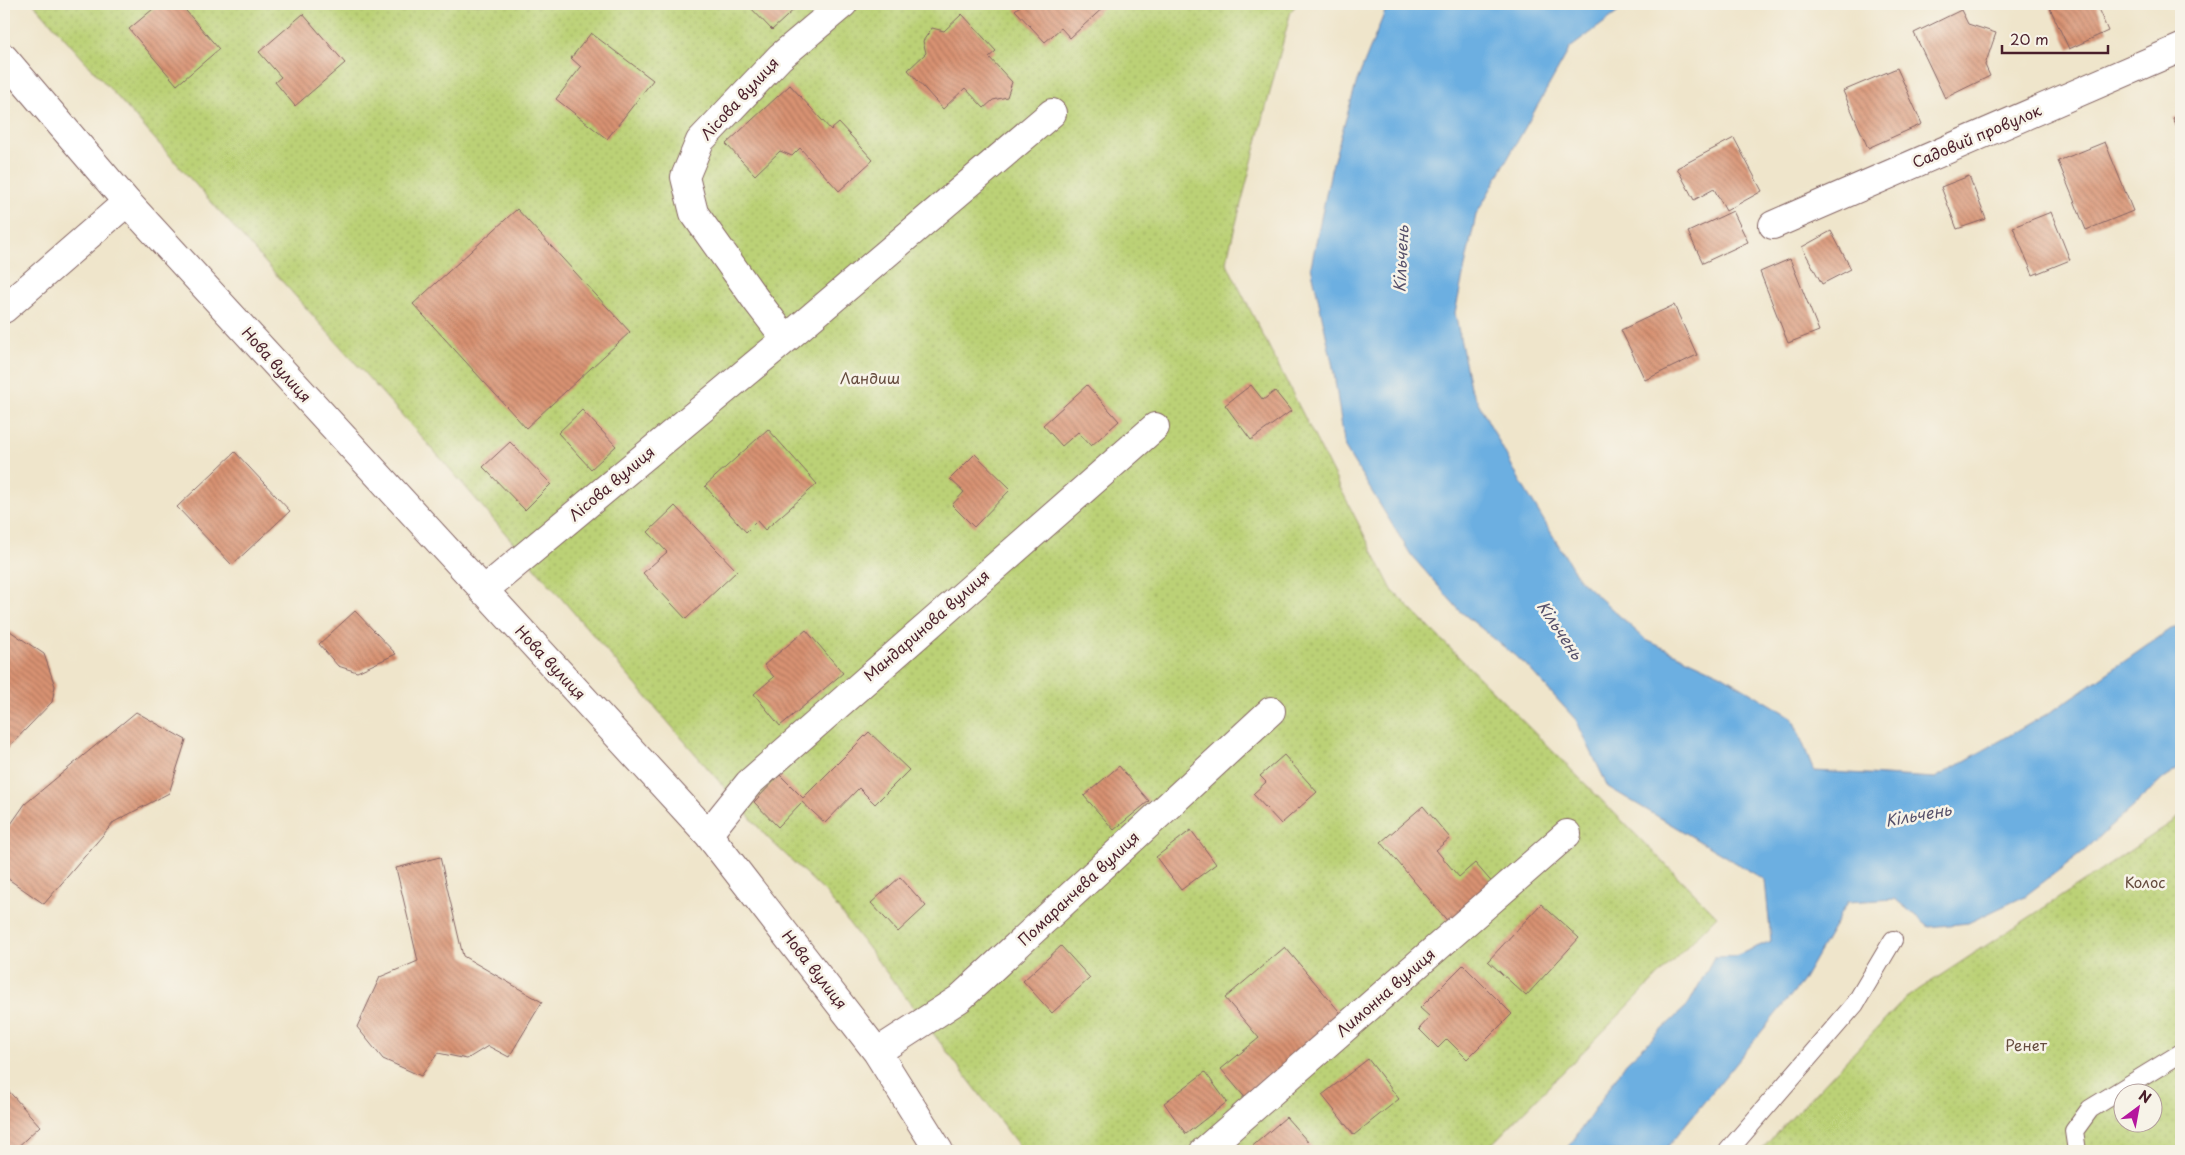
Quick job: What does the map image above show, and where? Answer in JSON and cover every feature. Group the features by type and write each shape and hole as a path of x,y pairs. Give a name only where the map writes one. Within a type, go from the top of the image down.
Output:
{"street":[{"name":"Лісова вулиця","path":"786,339 694,212 685,177 700,141 780,57 843,4"},
{"name":"Садовий провулок","path":"1774,225 2181,48"},
{"name":"Нова вулиця","path":"4,58 128,202 708,834 877,1052 938,1151"},
{"name":"Лісова вулиця","path":"483,591 786,339 1052,113"},
{"path":"4,309 128,202"},
{"name":"Мандаринова вулиця","path":"708,834 749,783 1155,427"},
{"name":"Помаранчева вулиця","path":"877,1052 959,999 1271,711"},
{"name":"Лимонна вулиця","path":"1204,1151 1567,834"}],"lane":[{"path":"1728,1151 1855,1004 1892,940"},
{"path":"2077,1151 2074,1131 2090,1109 2181,1053"}],"green space":[{"name":"Ландиш","path":"34,4 1297,4 1291,11 1226,262 1392,590 1717,916 1485,1151 1023,1151 825,892 767,837 443,461"},
{"name":"Ренет","path":"2181,816 2181,1151 1760,1151 1906,998"}],"water":[{"name":"Кільчень","path":"1388,4 1629,4 1570,48 1476,215 1455,313 1470,387 1520,481 1579,579 1646,640 1720,674 1792,717 1814,771 1935,778 2054,710 2171,629 2181,626 2181,767 2163,779 2084,851 2025,896 1968,923 1929,927 1895,899 1848,902 1802,982 1664,1151 1566,1151 1626,1063 1688,1005 1714,957 1735,956 1771,941 1765,880 1608,787 1576,720 1525,664 1460,611 1411,555 1345,448 1333,367 1311,266 1332,166 1357,81"}],"building":[{"path":"159,4 180,4 219,49 177,85 129,29"},
{"path":"747,4 800,4 772,30"},
{"path":"1022,4 1107,4 1070,38 1061,28 1045,42 1015,10"},
{"path":"2048,4 2096,4 2108,31 2069,49"},
{"path":"1961,10 1968,24 1996,33 1985,65 1990,76 1945,98 1914,33"},
{"path":"303,14 345,63 295,106 275,82 281,77 259,52"},
{"path":"962,14 996,51 989,57 1012,82 1007,97 993,100 984,108 965,88 943,109 908,70 926,53 923,41 932,28 944,31"},
{"path":"591,33 653,80 607,139 556,99 581,67 571,58"},
{"path":"1897,68 1922,124 1868,148 1843,91"},
{"path":"790,85 831,130 839,123 873,160 839,191 800,148 792,156 780,151 755,175 726,144"},
{"path":"2181,115 2181,138 2173,118"},
{"path":"1734,138 1762,191 1726,211 1714,189 1694,200 1677,168"},
{"path":"2105,142 2133,211 2086,230 2058,161"},
{"path":"1969,176 1986,219 1957,229 1941,187"},
{"path":"517,209 630,332 526,428 413,304"},
{"path":"1733,211 1748,242 1703,263 1688,232"},
{"path":"2051,212 2070,260 2033,275 2013,227"},
{"path":"1831,231 1851,269 1822,284 1802,247"},
{"path":"1790,259 1819,331 1788,343 1760,272"},
{"path":"1674,305 1697,355 1645,380 1621,330"},
{"path":"1087,385 1119,421 1091,446 1078,432 1062,446 1043,425"},
{"path":"1251,385 1263,400 1275,391 1291,411 1251,440 1225,405"},
{"path":"582,410 616,446 591,469 558,433"},
{"path":"768,429 817,484 765,530 757,521 746,532 705,486"},
{"path":"510,442 551,484 525,510 483,467"},
{"path":"235,452 290,511 232,565 177,507"},
{"path":"975,454 1011,489 974,527 952,505 964,492 950,479"},
{"path":"675,506 737,571 686,619 643,573 667,552 648,532"},
{"path":"355,611 396,654 357,672 338,666 319,644"},
{"path":"4,627 44,654 55,686 52,702 4,752"},
{"path":"806,630 843,673 780,726 754,694 774,677 764,665"},
{"path":"136,712 186,740 169,793 114,822 44,904 4,876 4,834 25,804"},
{"path":"869,732 909,770 875,804 859,788 825,823 802,802 778,827 754,802 780,775 803,798"},
{"path":"1284,755 1317,792 1281,824 1253,794 1266,782 1260,776"},
{"path":"1119,766 1149,801 1114,830 1084,796"},
{"path":"1423,806 1450,838 1436,850 1459,877 1475,863 1495,886 1450,924 1381,842"},
{"path":"1191,830 1216,864 1181,890 1156,857"},
{"path":"440,857 463,956 542,1002 509,1057 488,1046 467,1059 438,1053 421,1076 383,1059 357,1027 380,977 418,961 396,868"},
{"path":"900,877 926,906 898,932 871,903"},
{"path":"1541,904 1579,938 1526,996 1488,961"},
{"path":"1061,946 1090,978 1052,1013 1023,981"},
{"path":"1285,947 1344,1017 1247,1100 1221,1069 1259,1038 1225,998"},
{"path":"1463,965 1512,1014 1467,1059 1447,1039 1438,1048 1419,1029 1430,1017 1420,1008"},
{"path":"1368,1059 1399,1099 1354,1135 1322,1095"},
{"path":"1205,1072 1227,1102 1186,1134 1164,1103"},
{"path":"4,1086 40,1126 13,1151 4,1151"},
{"path":"1286,1117 1316,1151 1248,1151 1248,1150"}],"park label":[{"name":"Колос","path":"2145,883"}]}
